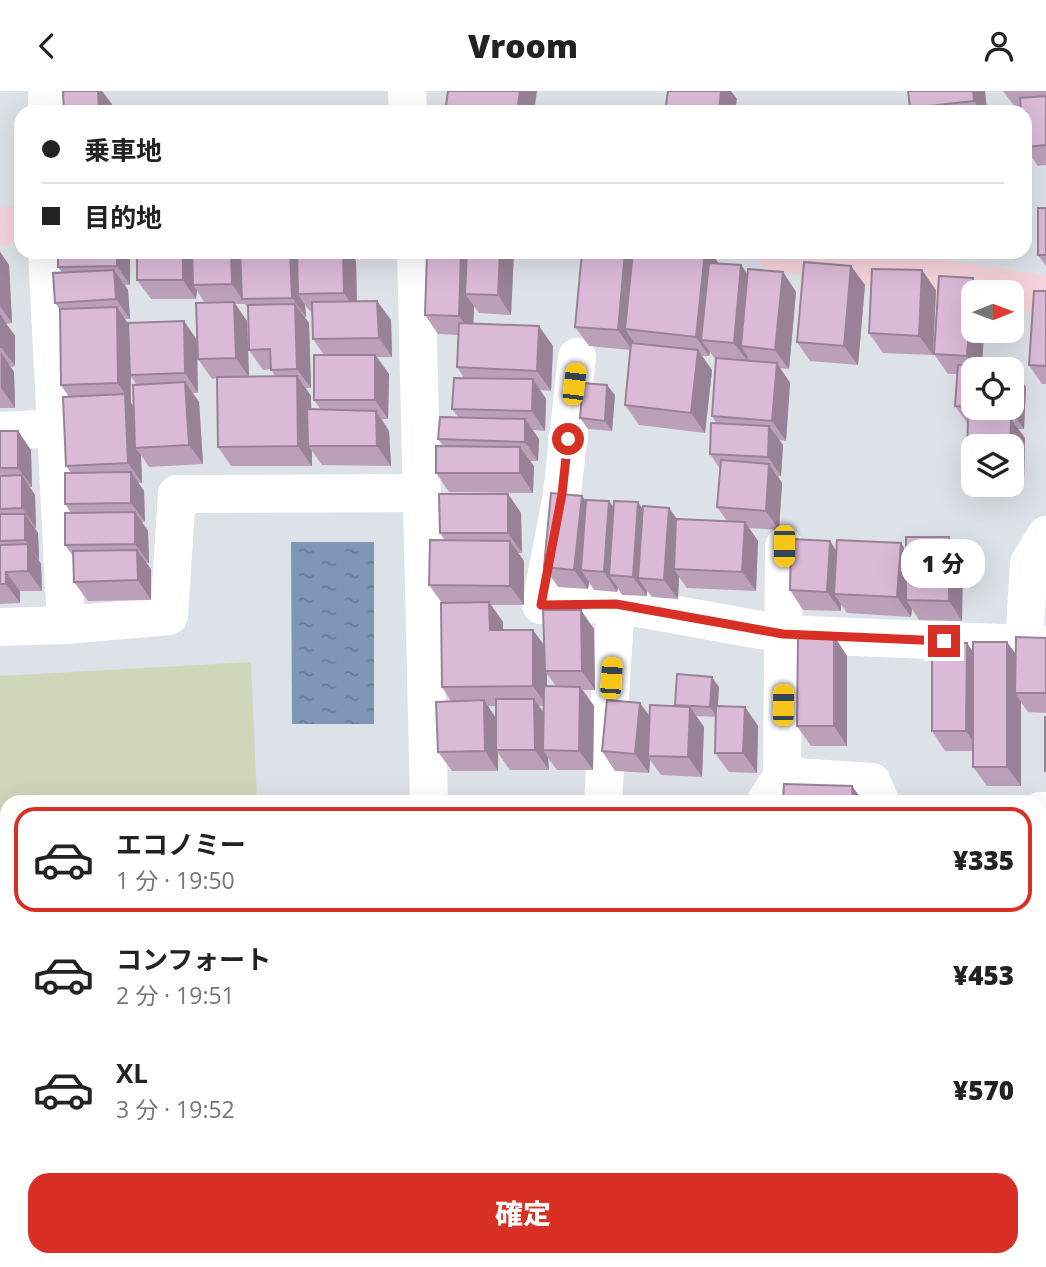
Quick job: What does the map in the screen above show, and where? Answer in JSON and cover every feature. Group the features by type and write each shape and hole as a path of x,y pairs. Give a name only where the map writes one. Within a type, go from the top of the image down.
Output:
{"main road":[{"path":"820,259 1046,295"}],"street":[{"path":"47,259 66,625"},
{"path":"416,259 429,795"},
{"path":"577,357 562,494 541,605 616,604 783,634 1035,645 1029,563 1046,535"},
{"path":"0,431 55,428"},
{"path":"0,627 66,625 169,615 177,494 422,493"},
{"path":"784,546 783,634 774,789 872,782 877,795"},
{"path":"603,795 616,604"}],"green space":[{"path":"251,662 257,795 0,795 0,676"}],"water":[{"path":"291,542 374,542 374,724 292,724"}],"building":[{"path":"63,91 98,91 99,105 64,105"},
{"path":"448,91 520,91 518,105 446,105"},
{"path":"668,91 721,91 720,105 666,105"},
{"path":"908,91 973,91 974,101 910,105"},
{"path":"1046,96 1046,145 1032,146 1032,105 1020,105 1020,98"},
{"path":"1038,208 1046,208 1046,255 1038,255"},
{"path":"58,259 117,259 117,266 58,267"},
{"path":"137,259 183,259 183,280 137,280"},
{"path":"192,259 231,259 232,284 193,285"},
{"path":"240,259 290,259 292,298 242,299"},
{"path":"297,259 343,259 344,293 298,294"},
{"path":"427,259 461,259 459,316 425,315"},
{"path":"467,259 500,259 498,295 465,294"},
{"path":"581,259 624,259 618,330 575,327"},
{"path":"632,259 704,259 696,337 625,329"},
{"path":"804,262 851,266 844,346 797,342"},
{"path":"709,263 741,265 734,343 701,340"},
{"path":"748,269 783,272 775,350 741,346"},
{"path":"872,269 922,270 919,336 869,333"},
{"path":"114,270 116,299 55,303 53,273"},
{"path":"939,276 973,278 961,280 961,343 968,343 967,356 934,354"},
{"path":"1034,291 1046,291 1046,366 1029,365"},
{"path":"377,301 379,338 313,339 312,302"},
{"path":"234,302 236,358 198,359 196,303"},
{"path":"295,304 297,369 271,370 270,349 249,350 248,305"},
{"path":"117,307 118,383 61,385 60,309"},
{"path":"1,316 1,347 0,347"},
{"path":"184,321 185,373 130,375 128,323"},
{"path":"459,323 539,326 537,371 457,367"},
{"path":"631,343 698,350 691,413 625,405"},
{"path":"314,355 375,355 375,400 314,400"},
{"path":"716,358 777,363 772,421 712,416"},
{"path":"958,365 961,365 961,406 955,406"},
{"path":"297,376 298,446 218,447 217,377"},
{"path":"454,378 533,379 532,411 452,409"},
{"path":"185,382 189,445 135,448 133,385"},
{"path":"583,383 607,385 605,421 580,418"},
{"path":"125,394 128,463 66,466 63,397"},
{"path":"307,409 376,411 377,446 308,446"},
{"path":"440,417 525,419 525,442 438,439"},
{"path":"968,420 1011,420 1010,434 968,434"},
{"path":"711,423 769,426 768,457 710,454"},
{"path":"0,431 18,431 18,468 0,468"},
{"path":"436,446 520,447 520,473 436,473"},
{"path":"721,460 769,464 766,511 717,507"},
{"path":"131,472 131,503 65,504 65,473"},
{"path":"22,475 22,508 0,509 0,476"},
{"path":"551,493 582,496 574,570 544,567"},
{"path":"439,494 508,494 508,533 440,533"},
{"path":"586,500 609,501 604,572 581,570"},
{"path":"614,501 638,502 633,577 609,575"},
{"path":"643,506 669,508 664,580 638,578"},
{"path":"135,512 135,544 65,545 65,513"},
{"path":"0,514 25,514 25,540 0,541"},
{"path":"676,519 745,522 742,572 674,569"},
{"path":"906,537 949,537 949,601 906,600"},
{"path":"791,539 830,541 827,592 790,590"},
{"path":"430,540 510,541 510,586 429,585"},
{"path":"837,540 901,543 897,597 834,594"},
{"path":"28,544 28,571 6,572 6,584 0,584 0,545"},
{"path":"137,550 138,580 74,582 73,551"},
{"path":"489,602 490,630 533,630 533,686 442,687 441,603"},
{"path":"543,610 581,610 582,671 545,671"},
{"path":"798,636 834,636 834,726 797,726"},
{"path":"1016,637 1046,638 1046,693 1015,693"},
{"path":"932,642 967,643 966,731 932,731"},
{"path":"973,642 1007,642 1007,767 973,767"},
{"path":"677,674 712,677 710,707 675,705"},
{"path":"544,686 580,687 579,751 543,750"},
{"path":"496,699 534,699 535,750 496,750"},
{"path":"484,700 485,751 438,752 436,702"},
{"path":"607,700 640,703 635,754 602,751"},
{"path":"650,705 690,707 688,757 648,756"},
{"path":"716,706 745,707 743,753 715,753"},
{"path":"1046,717 1046,771 1045,771"},
{"path":"784,784 852,786 853,795 783,795"}],"route":[{"path":"568,439 562,494 541,605 616,604 783,634 944,641"}]}
